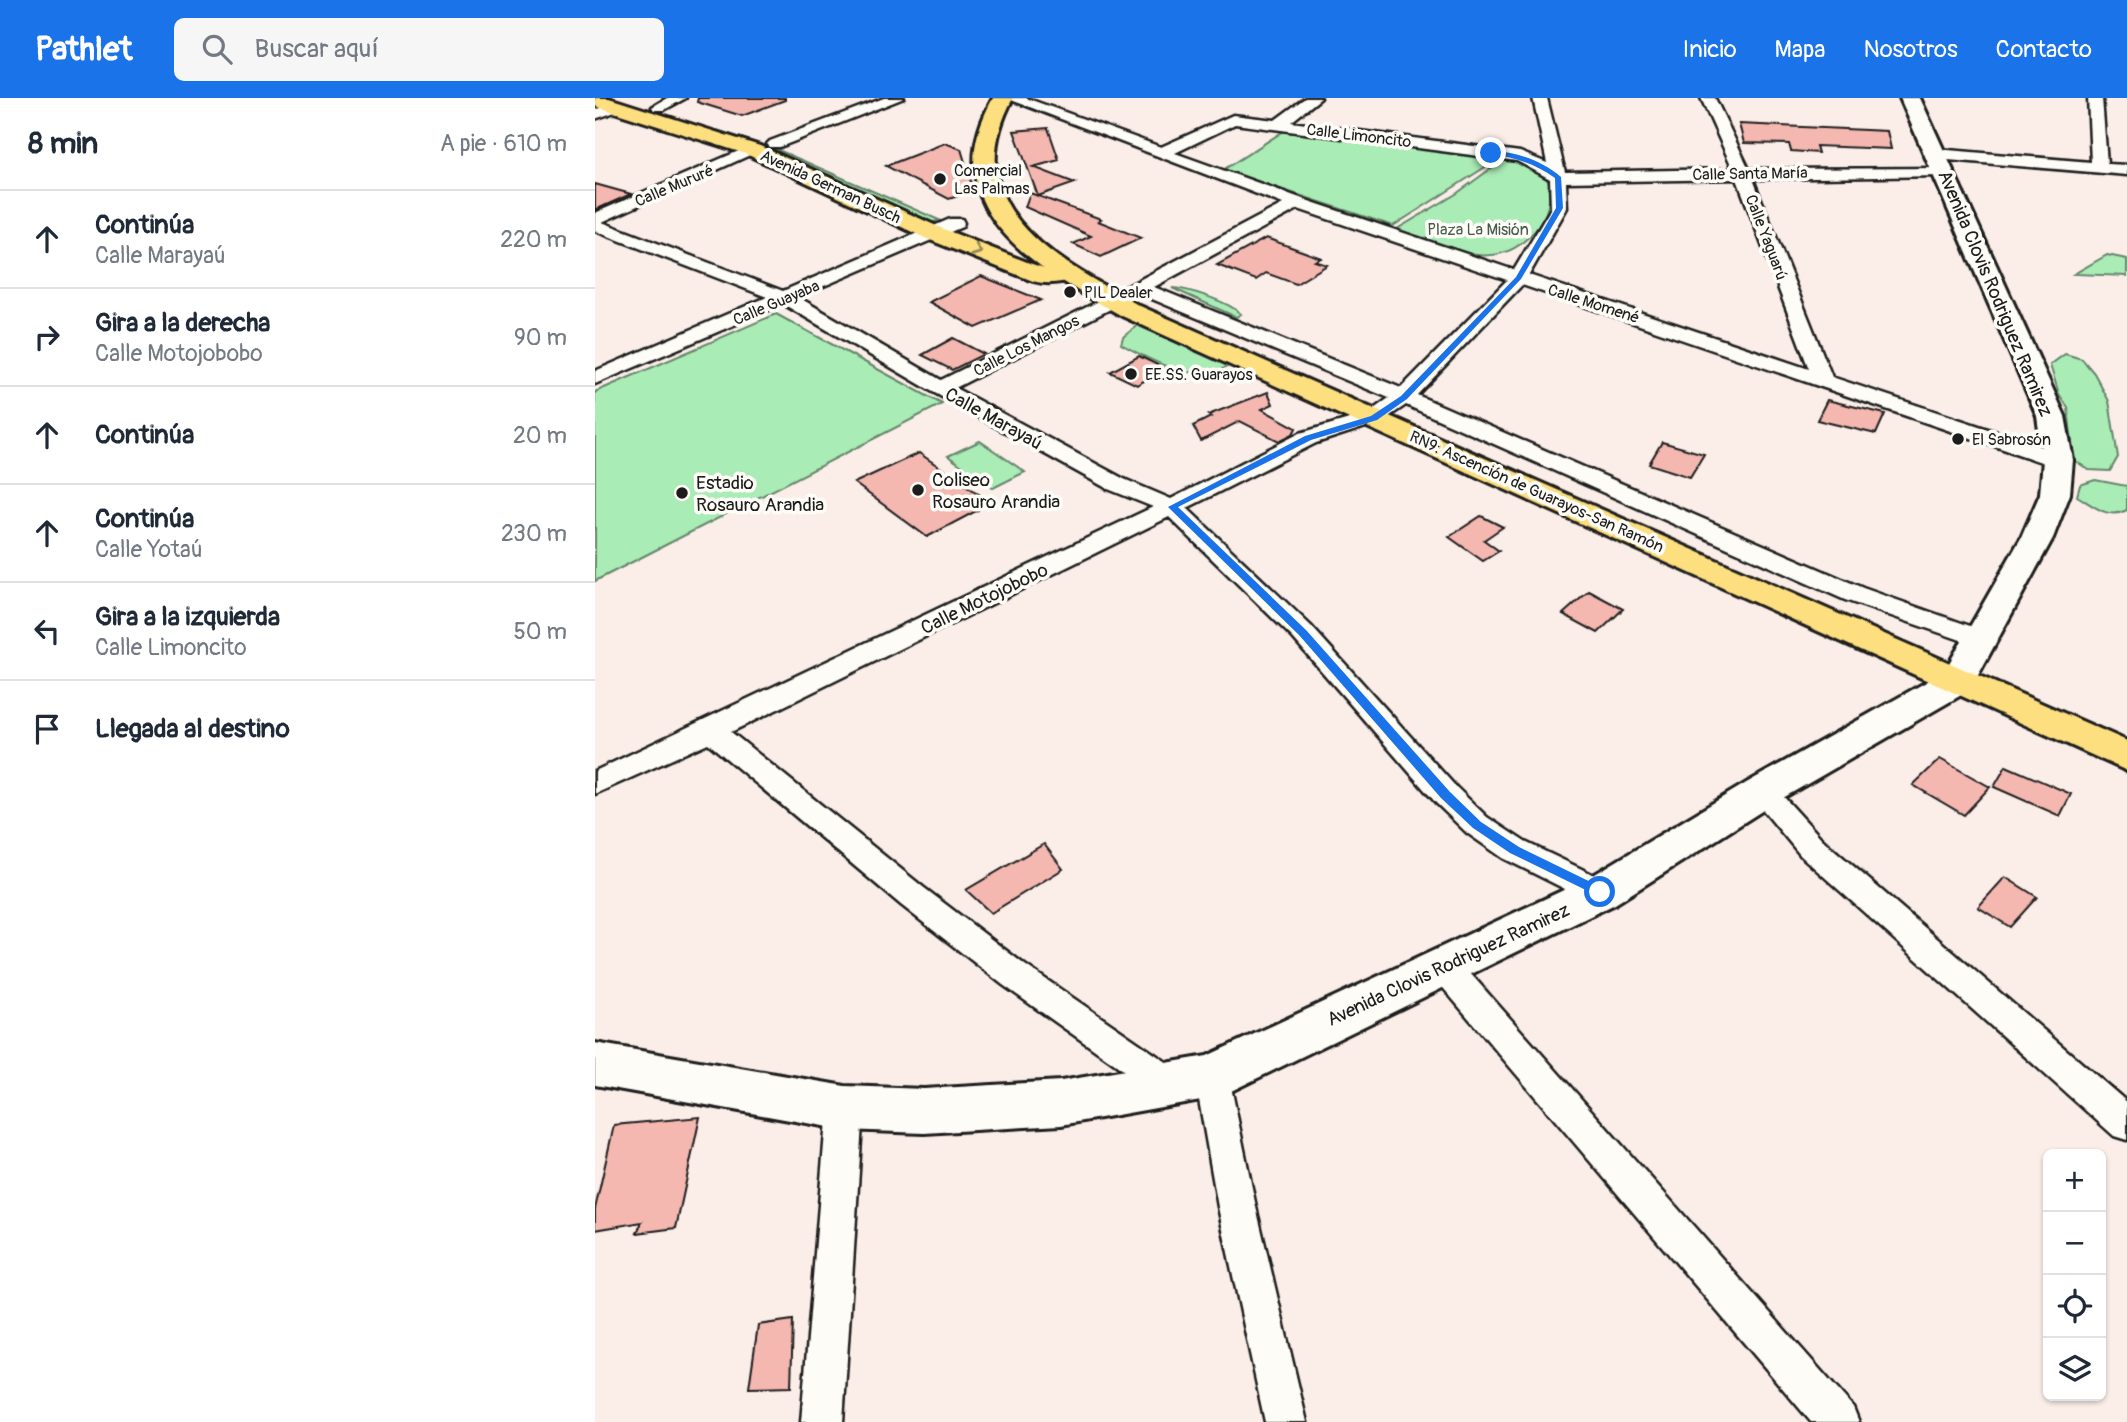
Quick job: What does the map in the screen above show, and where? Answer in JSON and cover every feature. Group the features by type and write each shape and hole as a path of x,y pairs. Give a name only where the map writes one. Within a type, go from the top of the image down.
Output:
{"main road":[{"name":"RN9: Ascención de Guarayos-San Ramón","path":"1003,98 991,120 984,154 987,188 1014,232 1065,274 1112,302 2127,757"},
{"name":"Avenida Clovis Rodriguez Ramirez","path":"595,1064 845,1108 924,1111 1061,1103 1192,1081 1600,892 1762,792 1957,681 2037,538 2055,494 2058,460 2051,416 1910,98"},
{"name":"Avenida German Busch","path":"609,105 659,107 933,233 1042,276 1065,274"},
{"name":"Avenida German Busch","path":"609,105 775,144 956,223 991,234 1014,232"}],"street":[{"path":"659,107 679,98"},
{"path":"775,144 897,98"},
{"name":"Calle Momené","path":"1013,98 1297,203 1822,378 2058,460"},
{"path":"1279,124 1314,98"},
{"name":"Calle Motojobobo","path":"595,783 711,730 1172,507 1308,438 1374,418 1404,397 1519,278 1559,208 1558,177 1540,98"},
{"name":"Calle Yaguarú","path":"1708,98 1743,173 1822,378"},
{"path":"2095,98 2099,166"},
{"name":"Calle Limoncito","path":"1162,153 1233,119 1520,157 1541,165 1558,177"},
{"name":"Calle Mururé","path":"595,219 753,150"},
{"name":"Calle Santa María","path":"1558,177 1743,173 1940,162 2099,166 2127,170"},
{"name":"Calle Los Mangos","path":"940,388 1140,288 1297,203"},
{"name":"Calle Guayaba","path":"595,378 956,223"},
{"name":"Calle Marayaú","path":"595,225 786,298 940,388 1116,484 1172,507 1303,632 1445,795 1477,825 1514,850 1600,892"},
{"path":"1140,288 1404,397 1854,594 1980,639"},
{"path":"711,730 912,896 1014,975 1192,1081 1237,1207 1286,1422"},
{"path":"1762,792 1812,849 2127,1124"},
{"path":"1444,966 1838,1422"},
{"path":"822,1422 845,1108"}],"green space":[{"path":"1287,129 1501,157 1393,226 1223,170"},
{"path":"717,130 776,149 939,220 925,226 708,132"},
{"name":"Plaza La Misión","path":"1507,157 1533,167 1552,187 1544,218 1523,242 1509,251 1477,255 1444,247 1397,229 1456,194"},
{"path":"2107,255 2127,259 2127,276 2074,274"},
{"path":"1172,288 1209,297 1241,314 1236,317"},
{"name":"Estadio Rosauro Arandia","path":"776,314 942,404 595,581 595,392"},
{"path":"1139,324 1231,365 1217,371 1189,372 1147,358 1121,344 1123,337"},
{"path":"2065,354 2082,359 2094,373 2109,401 2118,457 2110,471 2089,470 2074,460 2068,408 2059,394 2050,365"},
{"path":"980,441 1025,472 993,488 948,456"},
{"path":"2095,480 2127,486 2127,510 2107,513 2077,496 2080,485"}],"building":[{"path":"698,98 785,100 742,116 697,102"},
{"path":"1739,124 1887,131 1891,149 1816,146 1818,153 1791,151 1789,144 1744,143"},
{"path":"1048,128 1059,160 1033,167 1075,183 1038,196 1014,131"},
{"name":"Comercial Las Palmas","path":"945,143 961,149 972,185 965,194 949,199 886,166"},
{"path":"595,184 631,194 595,210"},
{"path":"1030,193 1101,219 1098,221 1141,238 1101,257 1073,244 1091,236 1025,207"},
{"path":"1266,238 1321,258 1315,261 1327,265 1296,284 1266,273 1256,280 1217,265"},
{"path":"981,276 1041,300 976,328 929,302"},
{"path":"953,338 984,354 952,370 922,355"},
{"path":"1139,356 1166,369 1137,385 1110,372"},
{"path":"1268,392 1273,404 1262,409 1296,428 1293,434 1279,441 1240,421 1201,441 1193,426 1211,417 1208,415"},
{"path":"1827,400 1885,414 1876,434 1817,420"},
{"path":"1662,442 1704,454 1690,477 1649,464"},
{"name":"Coliseo Rosauro Arandia","path":"919,453 983,497 978,510 927,537 854,483"},
{"path":"1481,516 1503,527 1484,540 1499,551 1483,561 1449,537"},
{"path":"1589,591 1623,609 1598,633 1563,614"},
{"path":"1940,759 1990,787 1964,815 1913,785"},
{"path":"2006,766 2071,794 2060,816 1994,787"},
{"path":"1044,844 1063,869 991,913 966,890"},
{"path":"2005,877 2037,897 2010,927 1978,907"},
{"path":"700,1117 676,1228 637,1233 642,1222 595,1230 595,1209 614,1125"},
{"path":"793,1320 791,1387 749,1388 758,1325"}],"place":[{"name":"Comercial Las Palmas","path":"940,179"},
{"name":"PIL Dealer","path":"1070,292"},
{"name":"EE.SS. Guarayos","path":"1131,374"},
{"name":"El Sabrosón","path":"1958,439"},
{"name":"Coliseo Rosauro Arandia","path":"918,490"},
{"name":"Estadio Rosauro Arandia","path":"682,493"}],"route":[{"path":"1491,153 1520,157 1541,165 1558,177 1559,208 1519,278 1404,397 1374,418 1308,438 1172,507 1303,632 1445,795 1477,825 1514,850 1600,892"}]}
